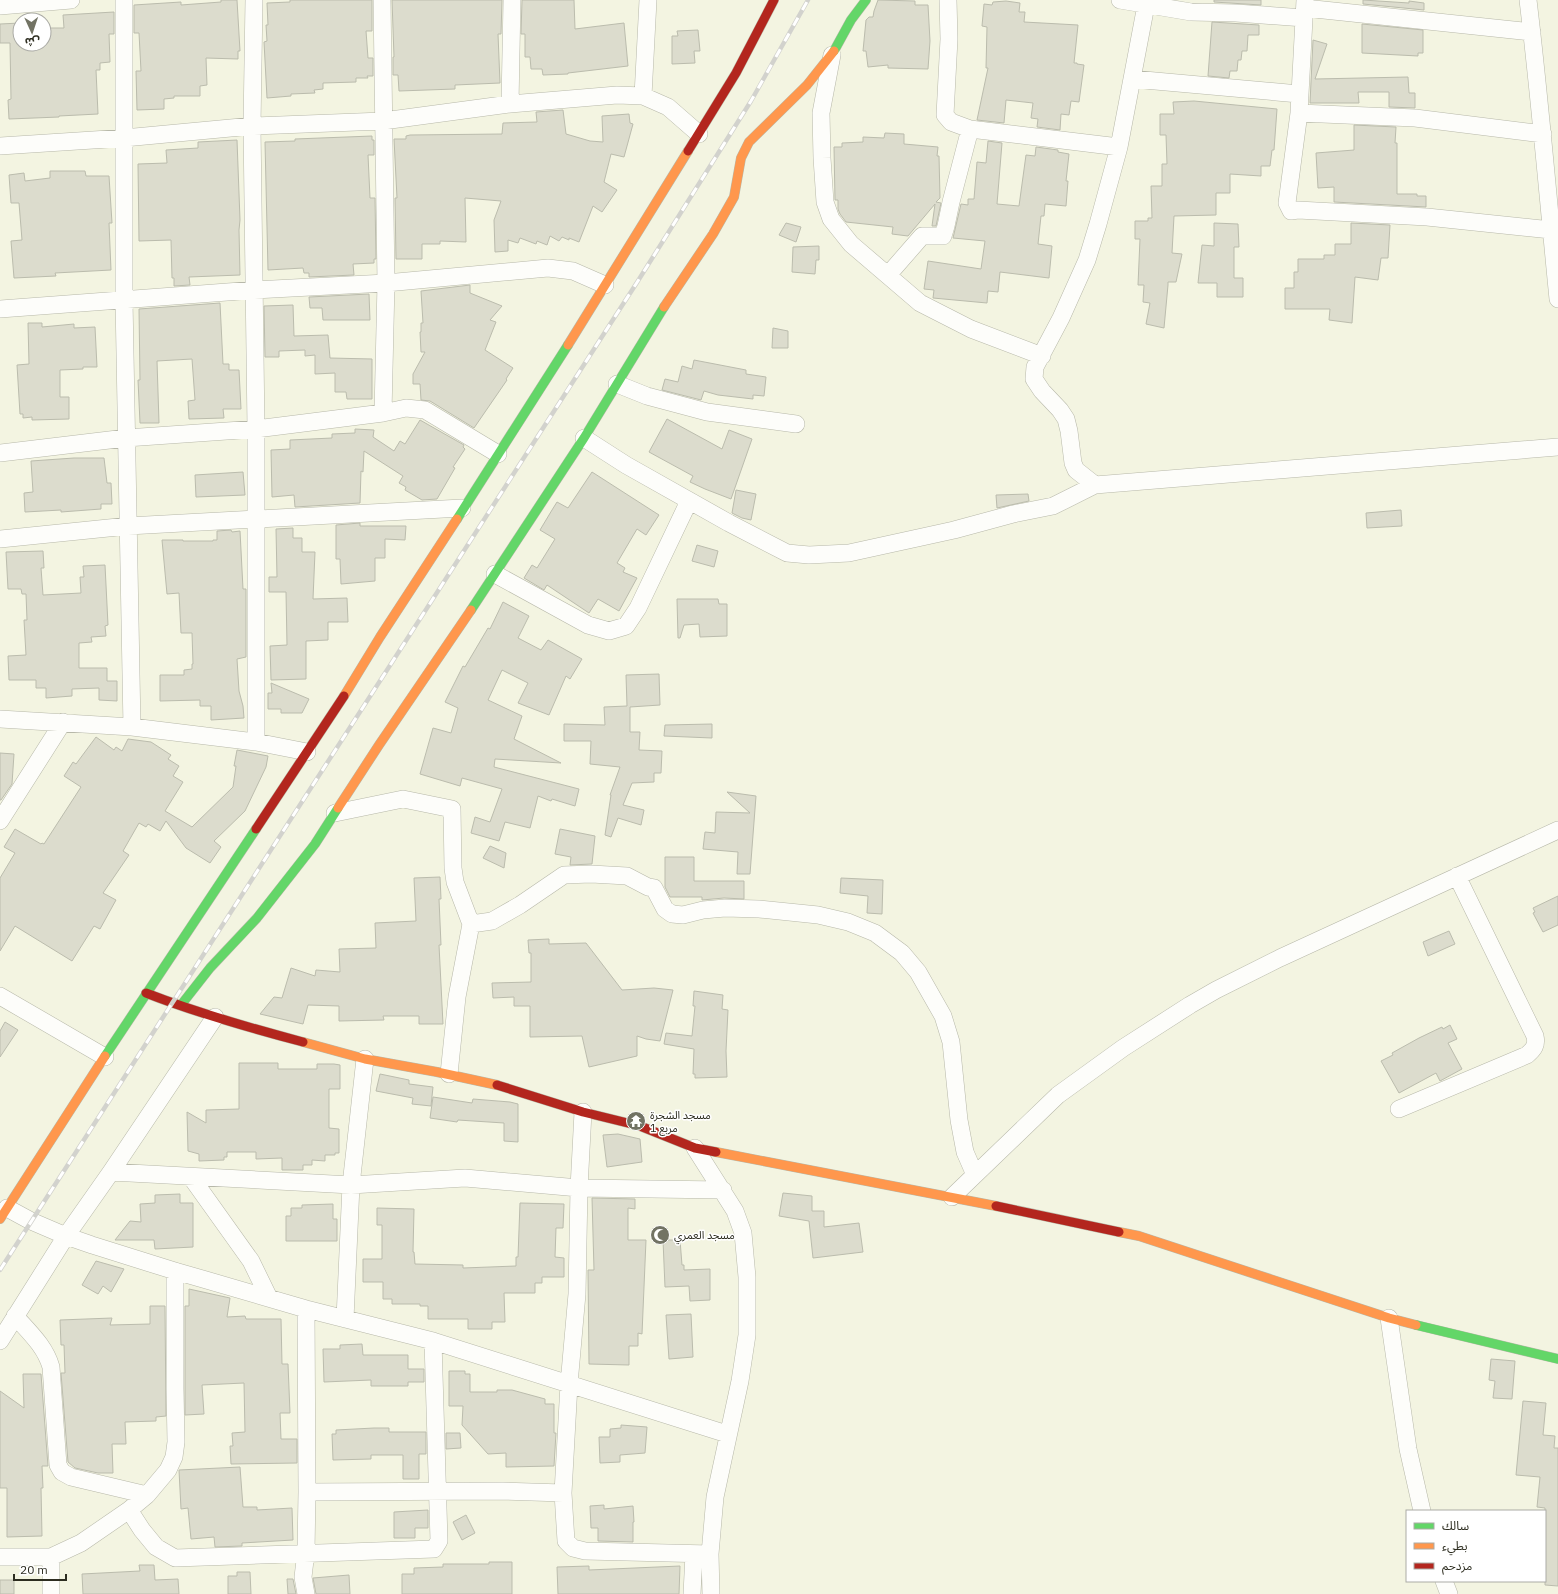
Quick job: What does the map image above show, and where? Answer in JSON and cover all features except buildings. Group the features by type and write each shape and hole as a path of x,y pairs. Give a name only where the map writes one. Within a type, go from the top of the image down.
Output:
{"street":[{"path":"0,6 71,0"},
{"path":"124,0 124,300 132,726"},
{"path":"254,0 252,126 256,428 256,742"},
{"path":"382,0 386,283 383,413"},
{"path":"510,104 512,0"},
{"path":"643,96 648,0"},
{"path":"727,1434 433,1341 306,1309 175,1271 66,1236 31,1221 4,1213 146,992 336,709 462,508 546,381 736,73 774,0"},
{"path":"181,1005 210,968 257,918 315,844 379,745 495,574 584,438 671,295 713,234 734,197 741,158 749,142 807,85 832,55 851,20 866,0"},
{"path":"948,0 945,114 951,122 970,129 1119,147"},
{"path":"1120,0 1147,2 1191,12 1236,13 1305,9 1532,32"},
{"path":"1528,0 1543,134 1550,230 1558,298"},
{"path":"1095,485 1076,470 1073,463 1069,430 1066,419 1060,410 1042,391 1034,379 1035,367 1061,318 1087,260 1119,147 1147,2"},
{"path":"1305,9 1299,113 1287,203 1291,211 1298,210 1427,218 1550,230"},
{"path":"832,55 821,113 825,202 831,219 851,244 920,303 971,329 1042,356"},
{"path":"1133,79 1299,94"},
{"path":"0,146 124,138 252,126 383,121 510,104 617,95 643,96 668,107 699,134"},
{"path":"1299,113 1415,118 1543,134"},
{"path":"888,275 922,236 942,236 946,226 970,129"},
{"path":"0,308 254,290 386,283 548,268 573,270 605,285"},
{"path":"617,384 647,396 707,412 796,424"},
{"path":"0,453 126,438 256,428 383,413 406,408 425,410 498,454"},
{"path":"584,438 626,465 729,523 787,553 809,555 849,553 1053,506 1095,485 1558,447"},
{"path":"495,574 588,625 609,631 626,626 638,608 689,501"},
{"path":"0,539 128,526 462,508"},
{"path":"0,719 132,726 256,742 307,752"},
{"path":"0,821 63,722"},
{"path":"335,813 402,799 452,809 453,868 455,882 471,924 457,996 449,1074"},
{"path":"952,1197 1058,1096 1123,1048 1190,1005 1216,990 1274,961 1558,830"},
{"path":"471,924 492,921 520,905 564,875 592,874 626,876 648,887 654,888 665,909 672,914 684,915 703,910 725,908 760,909 841,920 874,933 902,953 918,972 943,1016 951,1042 959,1120 965,1152 974,1175"},
{"path":"1399,1109 1527,1055 1537,1043 1535,1036 1457,876"},
{"path":"146,992 172,1004 181,1005 260,1032 365,1059 449,1074 509,1088 583,1112 640,1126 695,1148 952,1197 1140,1236 1389,1318 1558,1360"},
{"path":"0,996 105,1057"},
{"path":"0,1341 66,1236 111,1172 214,1017"},
{"path":"346,1319 351,1185 365,1059"},
{"path":"583,1112 579,1188 577,1294 569,1384 563,1493 566,1541 573,1548 585,1551 702,1554"},
{"path":"692,1594 740,1381 747,1335 747,1277 744,1233 735,1211 723,1190 695,1148"},
{"path":"111,1172 351,1185 465,1178 579,1188 723,1190"},
{"path":"191,1177 251,1261 269,1298"},
{"path":"0,1557 51,1557 81,1543 147,1496 168,1470 174,1457 176,1442 175,1271"},
{"path":"306,1309 307,1492 306,1552 303,1577 306,1594"},
{"path":"15,1316 41,1345 48,1356 51,1367 58,1465 62,1472 71,1477 147,1496"},
{"path":"1389,1318 1408,1449 1422,1510"},
{"path":"129,1510 142,1530 156,1546 175,1558 306,1552 434,1549 440,1540 433,1341"},
{"path":"307,1492 503,1491 563,1493"},
{"path":"702,1554 711,1594"},
{"path":"51,1557 51,1594"},
{"path":"1444,1582 1449,1594"}],"railway":[{"path":"0,1270 636,284 751,101 808,0"}],"traffic: fast":[{"path":"834,51 851,20 866,0"},
{"path":"471,610 584,438 664,307"},
{"path":"457,519 568,345"},
{"path":"181,1005 210,968 257,918 315,844 338,808"},
{"path":"105,1056 256,829"},
{"path":"1416,1325 1558,1359"}],"traffic: slow":[{"path":"664,307 713,234 734,197 741,158 749,142 807,85 834,51"},
{"path":"568,345 688,151"},
{"path":"344,696 380,637 457,519"},
{"path":"338,808 471,610"},
{"path":"303,1042 365,1059 497,1085"},
{"path":"0,1219 105,1056"},
{"path":"716,1152 996,1206"},
{"path":"1119,1232 1139,1236 1389,1318 1416,1325"}],"traffic: jam":[{"path":"688,151 736,73 774,0"},
{"path":"256,829 344,696"},
{"path":"146,993 224,1020 303,1042"},
{"path":"497,1085 583,1112 640,1126 695,1148 716,1152"},
{"path":"996,1206 1119,1232"}],"place":[{"name":"مسجد الشجرة مربع 1","path":"636,1121"},
{"name":"مسجد العمري","path":"660,1235"}]}
